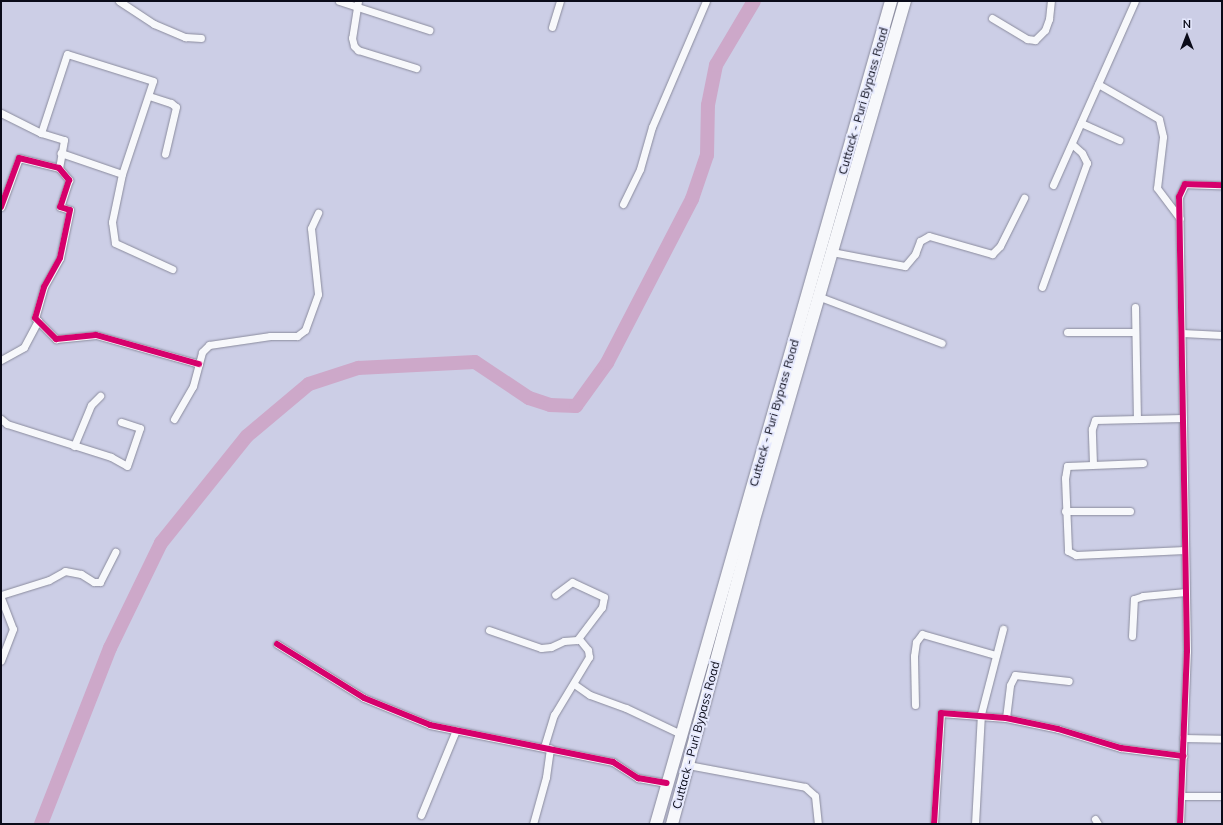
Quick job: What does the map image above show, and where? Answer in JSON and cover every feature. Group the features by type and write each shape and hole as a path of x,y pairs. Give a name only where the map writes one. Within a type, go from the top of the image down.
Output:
{"highway":[{"name":"Cuttack - Puri Bypass Road","path":"656,824 891,1"},
{"name":"Cuttack - Puri Bypass Road","path":"672,824 740,569 906,1"}],"street":[{"path":"119,1 154,24 185,37 201,38"},
{"path":"339,1 358,5 429,30"},
{"path":"552,27 560,1"},
{"path":"624,204 640,169 652,127 706,1"},
{"path":"992,18 1027,39 1035,40 1045,30 1051,1"},
{"path":"1053,185 1135,1"},
{"path":"358,5 352,38 354,46 358,50 416,68"},
{"path":"41,133 67,54 153,81 122,174 112,222 115,243 172,269"},
{"path":"1098,84 1159,119 1163,137 1157,188 1180,218"},
{"path":"148,96 171,103 176,107 165,154"},
{"path":"1,113 41,133 64,140 59,168"},
{"path":"1081,123 1119,140"},
{"path":"1042,287 1087,163 1082,154 1072,144"},
{"path":"61,153 122,174"},
{"path":"1,207 4,191 19,158 59,168 69,180 60,207 70,210 60,258 42,293 35,318 56,339 96,335 199,364"},
{"path":"1180,824 1187,651 1179,197 1185,184 1222,185"},
{"path":"832,252 905,266 915,254 920,241 929,236 992,254 1000,246 1024,198"},
{"path":"174,419 193,386 202,352 209,345 270,336 292,337 305,330 318,294 312,228 318,213"},
{"path":"820,297 942,343"},
{"path":"1135,307 1137,418"},
{"path":"1,360 24,347 38,321"},
{"path":"1067,332 1135,332"},
{"path":"1182,333 1222,335"},
{"path":"74,446 91,405 100,396"},
{"path":"1093,464 1092,429 1095,420 1183,418"},
{"path":"1,419 7,424 111,457 128,466 140,428 121,422"},
{"path":"1143,463 1067,466 1065,511 1067,548 1070,553 1185,550"},
{"path":"1065,511 1130,511"},
{"path":"1,594 49,580 65,571 81,574 94,582 100,582 115,552"},
{"path":"489,630 541,648 579,639 602,607 604,597 572,582 555,595"},
{"path":"1132,636 1134,599 1143,596 1186,592"},
{"path":"1,598 13,629 1,662"},
{"path":"975,824 981,714 995,655 1003,629"},
{"path":"915,705 914,656 916,642 922,634 995,655"},
{"path":"533,824 546,777 547,747 554,715 589,657 588,650 579,639"},
{"path":"278,644 364,698 430,725 547,747 613,762 638,778 667,783"},
{"path":"1006,718 1010,685 1015,675 1069,681"},
{"path":"574,684 590,695 626,708 681,734"},
{"path":"934,824 941,713 981,714 1006,718 1058,729 1122,748 1183,756"},
{"path":"421,815 456,730"},
{"path":"1183,738 1222,739"},
{"path":"688,765 805,787 815,796 818,824"},
{"path":"1181,796 1222,796"}],"waterway":[{"path":"41,824 110,648 161,543 247,436 309,384 358,368 475,362 529,398 550,405 576,406 607,363 692,199 707,155 708,105 716,65 754,1"}],"cycle path":[{"path":"1,207 19,158 59,168 69,180 60,207 70,210 60,258 44,287 35,318 56,339 96,335 199,364"},
{"path":"1180,824 1187,651 1179,197 1185,184 1222,185"},
{"path":"277,644 364,698 430,725 613,762 638,778 667,783"},
{"path":"934,824 941,713 1006,718 1058,729 1121,748 1183,756"}]}
